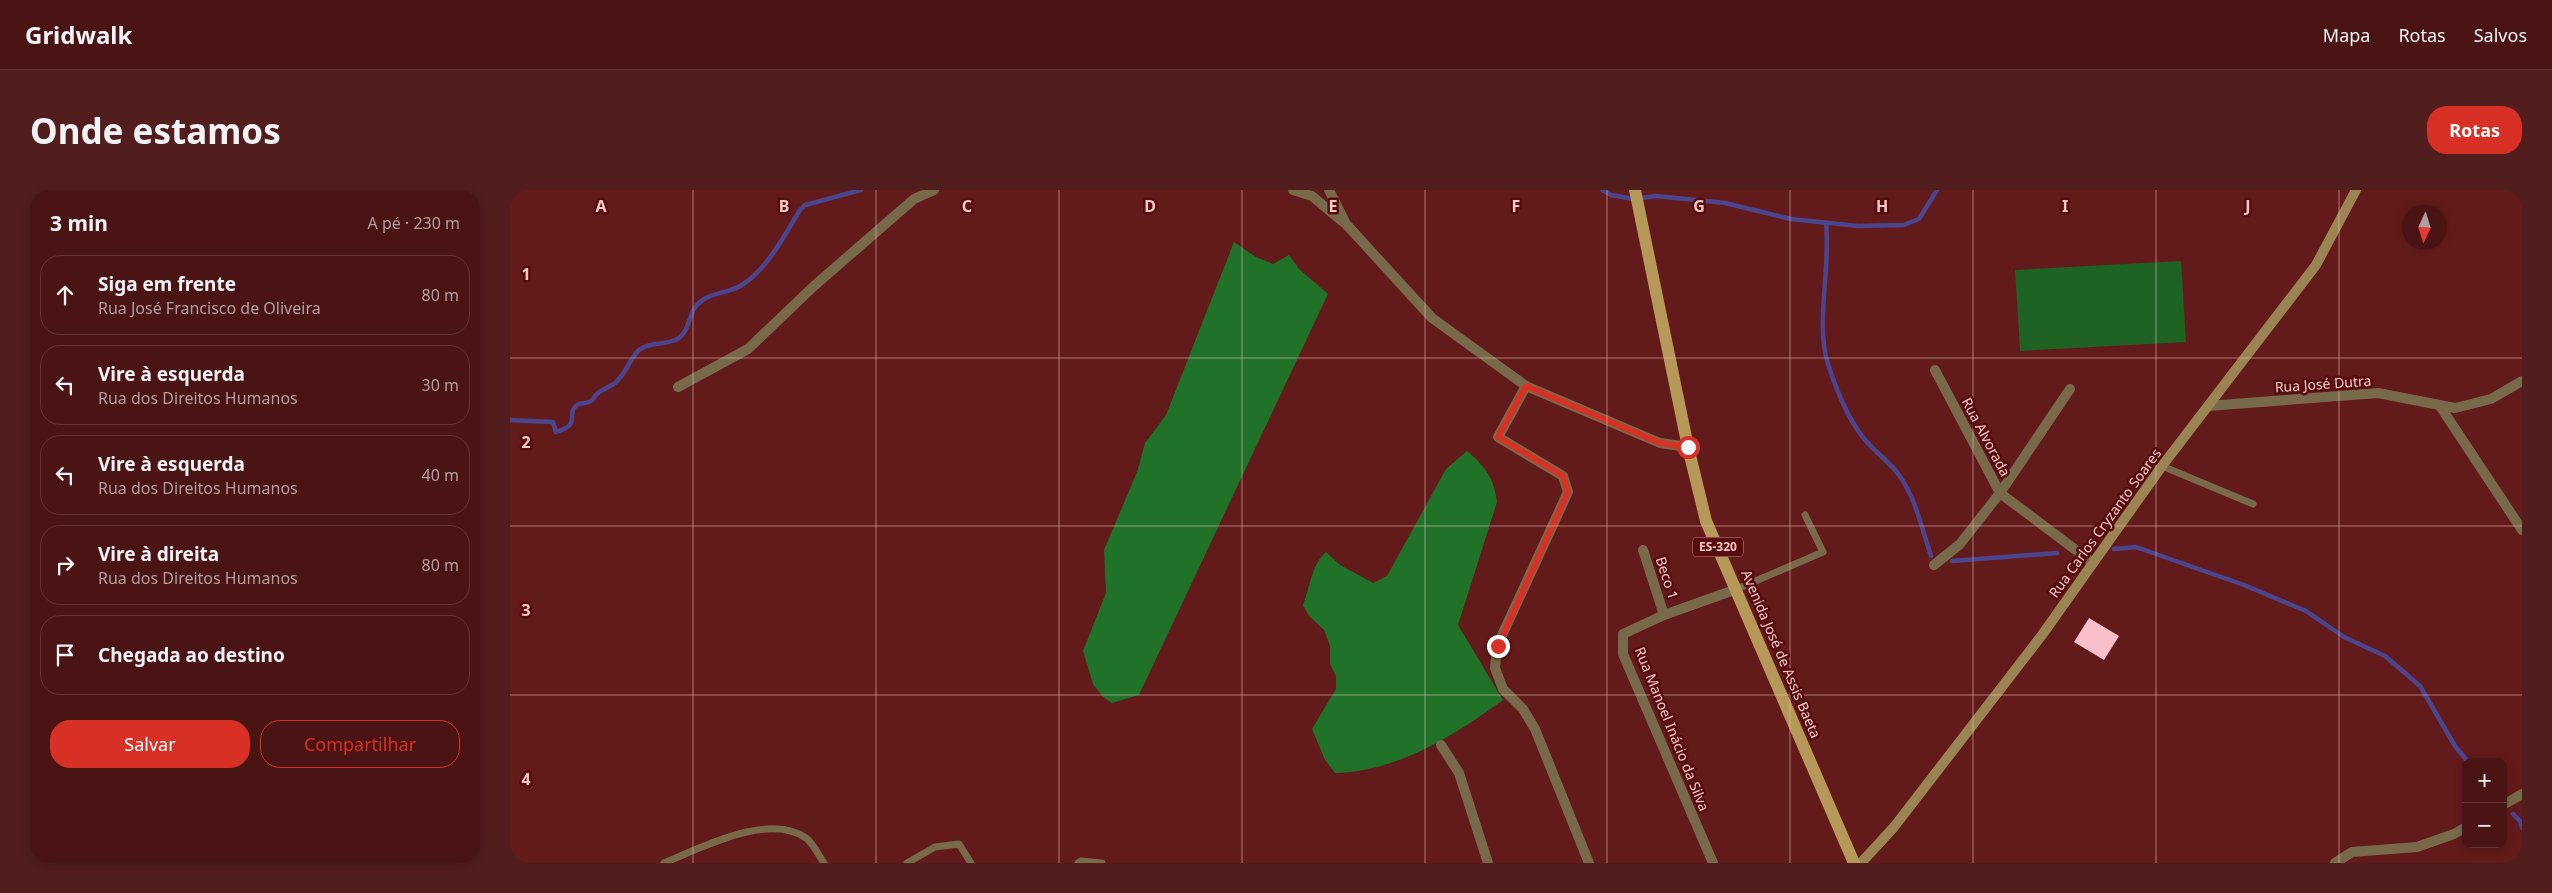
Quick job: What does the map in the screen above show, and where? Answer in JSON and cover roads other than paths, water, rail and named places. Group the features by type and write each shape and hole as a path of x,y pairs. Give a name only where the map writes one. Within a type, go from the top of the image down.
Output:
{"main road":[{"name":"Avenida José de Assis Baeta","path":"1635,190 1688,447 1706,521 1854,863"}],"street":[{"path":"678,388 748,349 814,286 914,199 934,190"},
{"path":"1293,190 1312,196 1346,224 1432,318 1526,386 1660,443 1688,447"},
{"path":"1329,190 1346,224"},
{"name":"Rua Carlos Cryzanto Soares","path":"1861,863 1900,820 2042,635 2162,466 2316,265 2356,190"},
{"name":"Rua Alvorada","path":"1935,370 2000,493 2093,562"},
{"name":"Rua José Dutra","path":"2208,406 2378,393 2455,408 2491,399 2522,381"},
{"path":"1526,386 1498,437 1563,476 1568,492 1498,646 1495,668 1503,689 1523,709 1535,729 1590,863"},
{"path":"1934,565 1960,544 2000,493 2070,389"},
{"path":"2440,406 2522,530"},
{"name":"Beco 1","path":"1643,550 1664,615"},
{"name":"Rua Manoel Inácio da Silva","path":"1713,863 1624,654 1623,634 1664,615 1737,589"},
{"path":"1441,746 1460,773 1488,863"},
{"path":"2506,803 2522,794"},
{"path":"2335,863 2352,852 2417,847 2462,829"}],"lane":[{"path":"2162,466 2253,504"},
{"path":"1737,589 1823,552 1805,516"},
{"path":"664,863 728,837 775,827 806,838 824,863"},
{"path":"907,863 934,847 959,844 971,863"},
{"path":"1078,863 1081,861 1102,863"}],"waterway":[{"path":"510,420 553,422 556,432 569,426 574,408 579,404 591,401 598,393 615,383 639,350 648,345 670,342 679,338 683,335 697,305 712,295 742,285 760,270 805,205 861,190"},
{"path":"1602,190 1611,195 1634,199 1656,196 1725,203 1791,219 1858,226 1904,225 1919,219 1937,190"},
{"path":"1826,223 1827,258 1823,331 1824,348 1828,364 1839,394 1854,425 1860,434 1895,470 1905,484 1918,514 1931,556"},
{"path":"2114,549 2136,547 2244,585 2306,611 2344,637 2385,656 2420,686 2455,746 2465,758"},
{"path":"1952,561 2057,553"},
{"path":"2513,814 2520,821 2522,828"}]}
